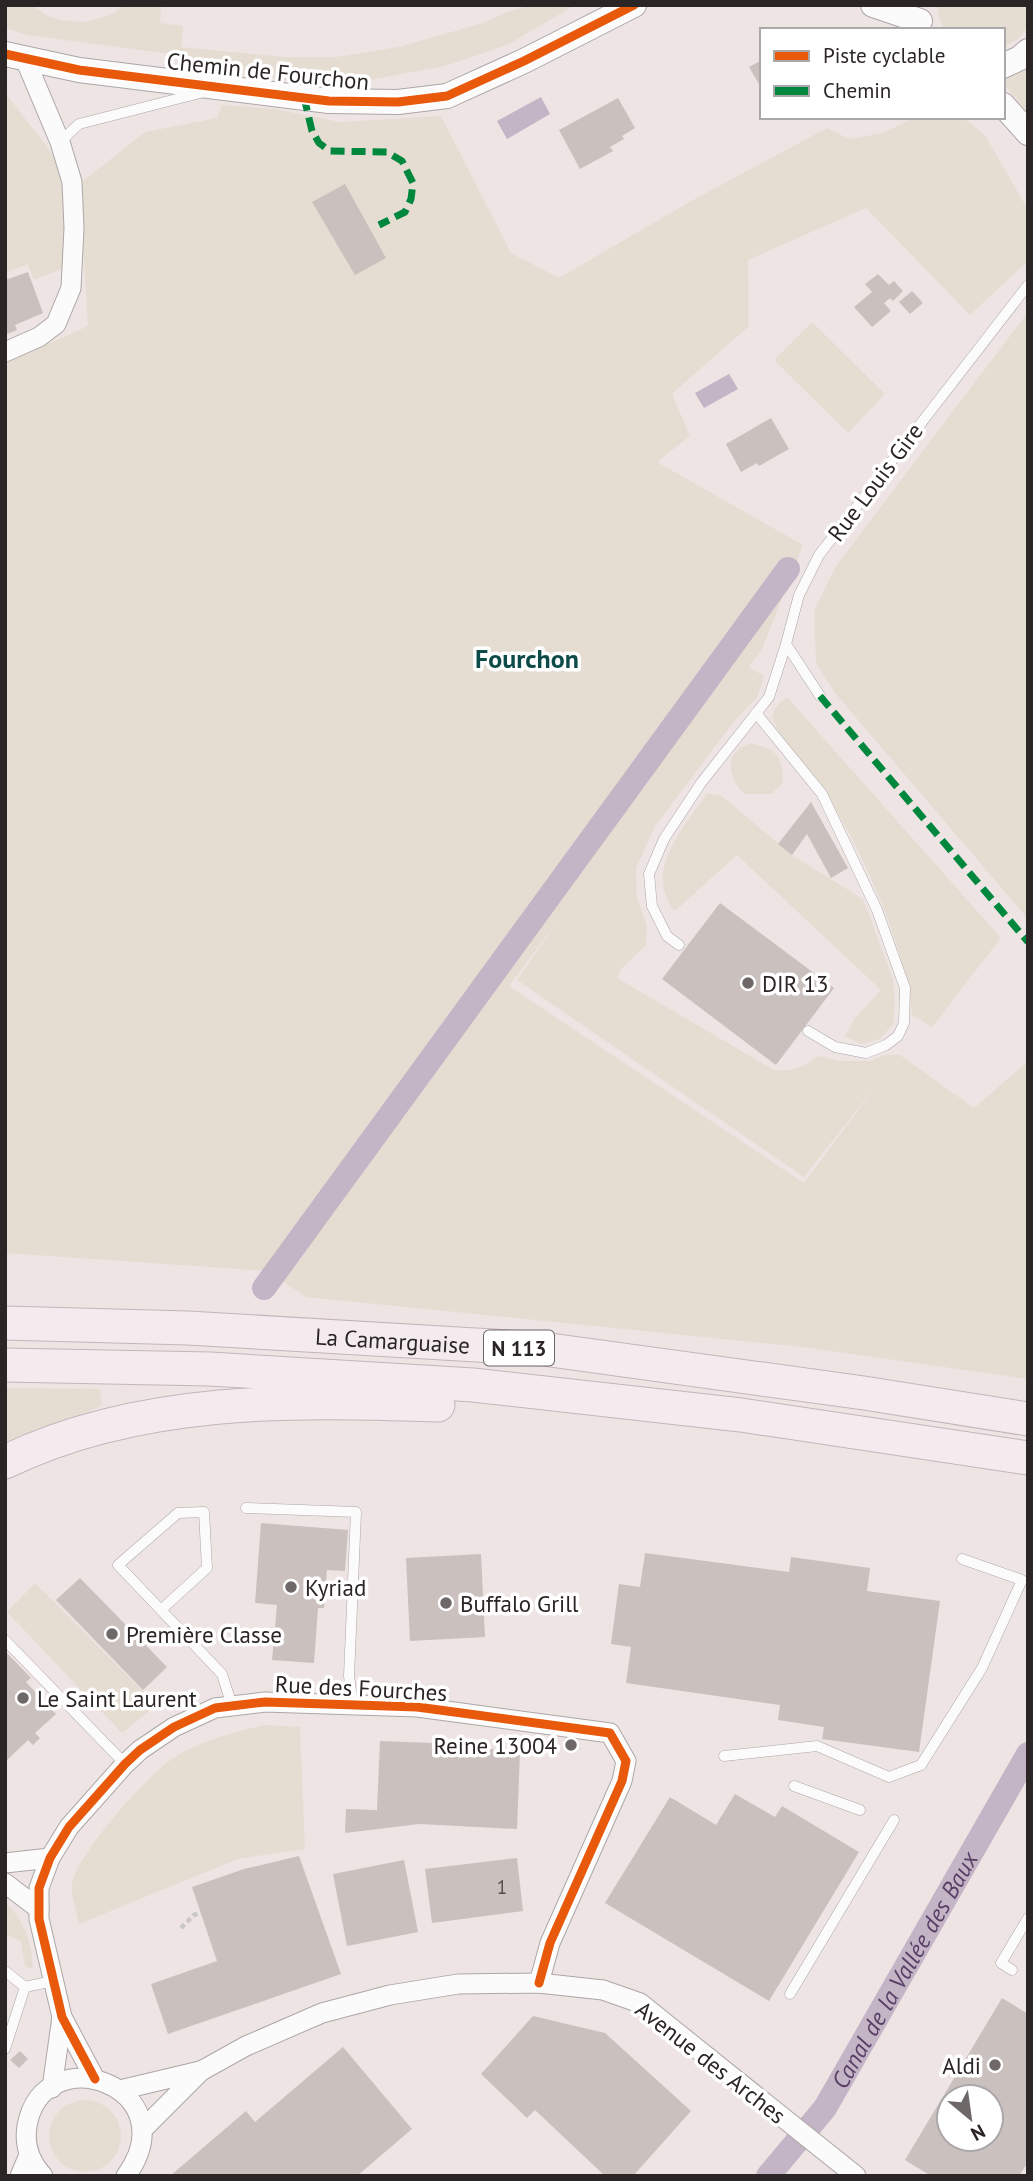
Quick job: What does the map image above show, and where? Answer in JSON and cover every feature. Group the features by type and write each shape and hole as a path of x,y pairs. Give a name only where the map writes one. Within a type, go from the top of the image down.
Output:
{"highway":[{"name":"La Camarguaise","path":"5,1323 188,1328 543,1349 850,1391 1028,1419"},
{"name":"La Camarguaise","path":"5,1365 210,1369 473,1385 741,1415 1028,1458"},
{"path":"5,1462 37,1447 135,1419 232,1405 357,1402 741,1415"}],"street":[{"name":"Chemin de Fourchon","path":"15,56 79,69 330,101 398,102 447,96 524,61 634,5"},
{"path":"873,5 920,19"},
{"path":"1005,65 1028,51"},
{"path":"5,352 39,337 56,324 71,288 74,228 72,182 60,142 15,56"},
{"path":"1005,107 1028,133"},
{"name":"Rue des Fourches","path":"95,2079 62,2017 39,1919 39,1888 50,1858 69,1827 124,1764 174,1727 215,1708 265,1702 417,1707 610,1733 626,1761 622,1782 550,1943 539,1983"},
{"path":"5,1863 50,1858"},
{"path":"5,1883 39,1909"},
{"name":"Avenue des Arches","path":"120,2090 201,2071 247,2046 322,2013 390,1995 458,1984 539,1983 603,1990 640,2003 852,2173"},
{"name":"Rue des Fourches","path":"52,2088 62,2017"},
{"name":"Avenue des Arches","path":"142,2130 201,2071"},
{"path":"43,2176 29,2155 26,2136 29,2118 38,2101 52,2088 65,2081 80,2078 95,2079 120,2090 138,2115 142,2130 141,2146 136,2162 126,2176"},
{"path":"20,2176 29,2155"}],"lane":[{"path":"60,142 79,124 224,87"},
{"name":"Rue Louis Gire","path":"679,945 667,936 652,906 649,874 664,839 701,783 769,697 799,595 819,555 1028,285"},
{"path":"786,644 820,696"},
{"path":"756,713 821,794 877,909 905,988 904,1023 898,1036 886,1045 866,1053 835,1046 808,1031"},
{"path":"246,1508 356,1512 349,1676 353,1705"},
{"path":"162,1609 207,1568 204,1513 178,1513 118,1564 222,1674 232,1706"},
{"path":"724,1756 817,1746 889,1777 921,1765 982,1668 1021,1580 962,1559"},
{"path":"5,1640 124,1764"},
{"path":"794,1786 860,1810"},
{"path":"790,1994 894,1820"},
{"path":"1012,1970 1001,1963 1028,1919"},
{"path":"5,1971 25,1987 53,1982"},
{"path":"5,2049 25,1987"}],"path":[{"path":"181,1928 194,1915 201,1913"}],"shaded area":[{"path":"5,5 32,5 48,16 85,22 110,15 125,5 161,5 160,23 183,26 181,47 284,57 336,57 399,47 483,23 531,5 575,5 509,44 478,55 445,66 331,87 180,66 178,55 27,35 5,28"},
{"path":"937,5 1028,5 1028,27 1018,39 1005,46 1005,28 944,28"},
{"path":"1028,64 1028,113 1005,85 1005,71"},
{"path":"6,94 51,152 69,191 64,268 34,280 28,264 5,273"},
{"path":"541,97 550,114 507,139 497,121"},
{"path":"222,105 275,109 340,122 441,116 511,253 559,278 693,200 827,128 849,139 883,133 912,119 965,119 985,135 1028,210 1028,261 970,315 866,208 748,260 749,326 672,394 690,436 657,462 803,545 762,649 749,667 764,676 757,698 736,719 655,826 636,868 637,897 647,926 646,945 622,968 617,978 774,1070 798,1068 818,1056 840,1061 870,1061 885,1055 900,1055 974,1108 1028,1061 1028,1379 802,1347 306,1297 267,1271 5,1253 5,363 88,326 79,184 145,132 217,118","holes":["559,919 517,980 804,1177 879,1082 804,1183 509,986"]},
{"path":"1028,312 1028,919 835,693 816,663 814,611 836,566"},
{"path":"812,322 885,394 848,433 774,360"},
{"path":"729,374 738,389 704,408 695,393"},
{"path":"787,697 1001,938 932,1027 912,1015 908,988 892,931 856,846 828,797 776,726 774,711"},
{"path":"750,743 767,748 780,760 783,783 771,794 744,794 734,780 732,758 738,750"},
{"path":"707,793 722,796 792,855 863,899 893,979 893,1024 880,1039 861,1044 845,1036 855,1018 881,990 737,855 675,911 666,896 663,881 665,865 678,835"},
{"path":"5,1388 100,1389 102,1406 5,1446"},
{"path":"35,1583 157,1705 122,1733 7,1612"},
{"path":"264,1725 300,1727 305,1849 238,1859 79,1924 72,1891 75,1874 97,1839 128,1801 158,1770 180,1754 215,1738"},
{"path":"5,1902 26,1932 33,1969 25,1966 21,1941 5,1934"},
{"path":"92,2100 111,2110 119,2122 119,2150 111,2162 99,2170 78,2172 59,2162 51,2150 49,2129 59,2110 71,2102"}],"building":[{"path":"760,61 760,86 749,67"},
{"path":"618,98 635,128 622,136 624,139 610,147 613,151 580,169 559,130"},
{"path":"345,184 386,258 355,275 312,202"},
{"path":"28,272 43,313 15,325 17,330 5,335 5,280"},
{"path":"878,274 889,285 894,281 903,291 893,301 890,298 884,303 891,311 872,327 854,307 872,292 865,284"},
{"path":"912,291 923,303 910,314 899,302"},
{"path":"771,418 789,449 759,466 757,463 741,472 726,444"},
{"path":"811,802 848,868 831,878 807,834 792,855 778,844"},
{"name":"DIR 13","path":"720,903 834,988 776,1065 662,979"},
{"name":"Kyriad","path":"261,1523 348,1530 345,1571 327,1570 324,1608 318,1608 314,1663 272,1660 277,1605 255,1603"},
{"path":"645,1553 789,1572 791,1557 870,1568 867,1591 940,1601 919,1752 822,1739 824,1727 778,1720 780,1705 626,1683 631,1647 611,1644 619,1584 640,1587"},
{"name":"Buffalo Grill","path":"481,1554 485,1637 410,1641 406,1558"},
{"name":"Première Classe","path":"80,1578 167,1667 143,1690 56,1600"},
{"name":"Le Saint Laurent","path":"5,1651 31,1678 26,1682 56,1714 35,1733 40,1738 33,1745 28,1740 5,1762"},
{"name":"Reine 13004","path":"564,1740 578,1742 577,1750 564,1749"},
{"path":"380,1741 520,1752 517,1829 419,1824 345,1833 346,1809 377,1810"},
{"path":"735,1794 775,1817 782,1806 859,1852 769,2001 605,1903 670,1797 716,1825"},
{"path":"299,1856 341,1974 168,2034 151,1984 217,1961 192,1887 244,1869"},
{"path":"517,1858 523,1911 432,1923 425,1869"},
{"path":"404,1860 418,1932 347,1946 333,1874"},
{"name":"Aldi","path":"1002,1998 1028,2014 1028,2162 1019,2176 931,2176 905,2160 935,2110 935,2153 1005,2153 1005,2083 951,2083"},
{"path":"533,2016 605,2033 691,2111 633,2176 605,2176 535,2110 527,2118 481,2074"},
{"path":"343,2047 412,2129 357,2176 170,2176 246,2111 255,2122"},
{"path":"20,2051 28,2059 19,2068 10,2060"}],"waterway":[{"path":"264,1288 788,569"},
{"name":"Canal de la Vallée des Baux","path":"768,2176 825,2108 1028,1754"}],"marked path":[{"path":"304,97 312,131 319,143 330,151 387,152 402,161 413,183 411,199 405,212 379,225"},
{"path":"820,696 1028,942"}],"cycle path":[{"path":"5,54 79,70 329,101 398,102 447,96 524,61 634,5"},
{"path":"95,2079 62,2017 39,1919 39,1888 50,1858 69,1827 125,1764 140,1750 174,1727 215,1708 265,1702 417,1707 610,1733 626,1761 622,1781 550,1943 539,1983"}],"place":[{"name":"DIR 13","path":"748,983"},
{"name":"Kyriad","path":"291,1587"},
{"name":"Buffalo Grill","path":"446,1603"},
{"name":"Première Classe","path":"112,1634"},
{"name":"Le Saint Laurent","path":"23,1698"},
{"name":"Reine 13004","path":"571,1745"},
{"name":"Aldi","path":"995,2065"}],"district":[{"name":"Fourchon","path":"527,658"}]}
